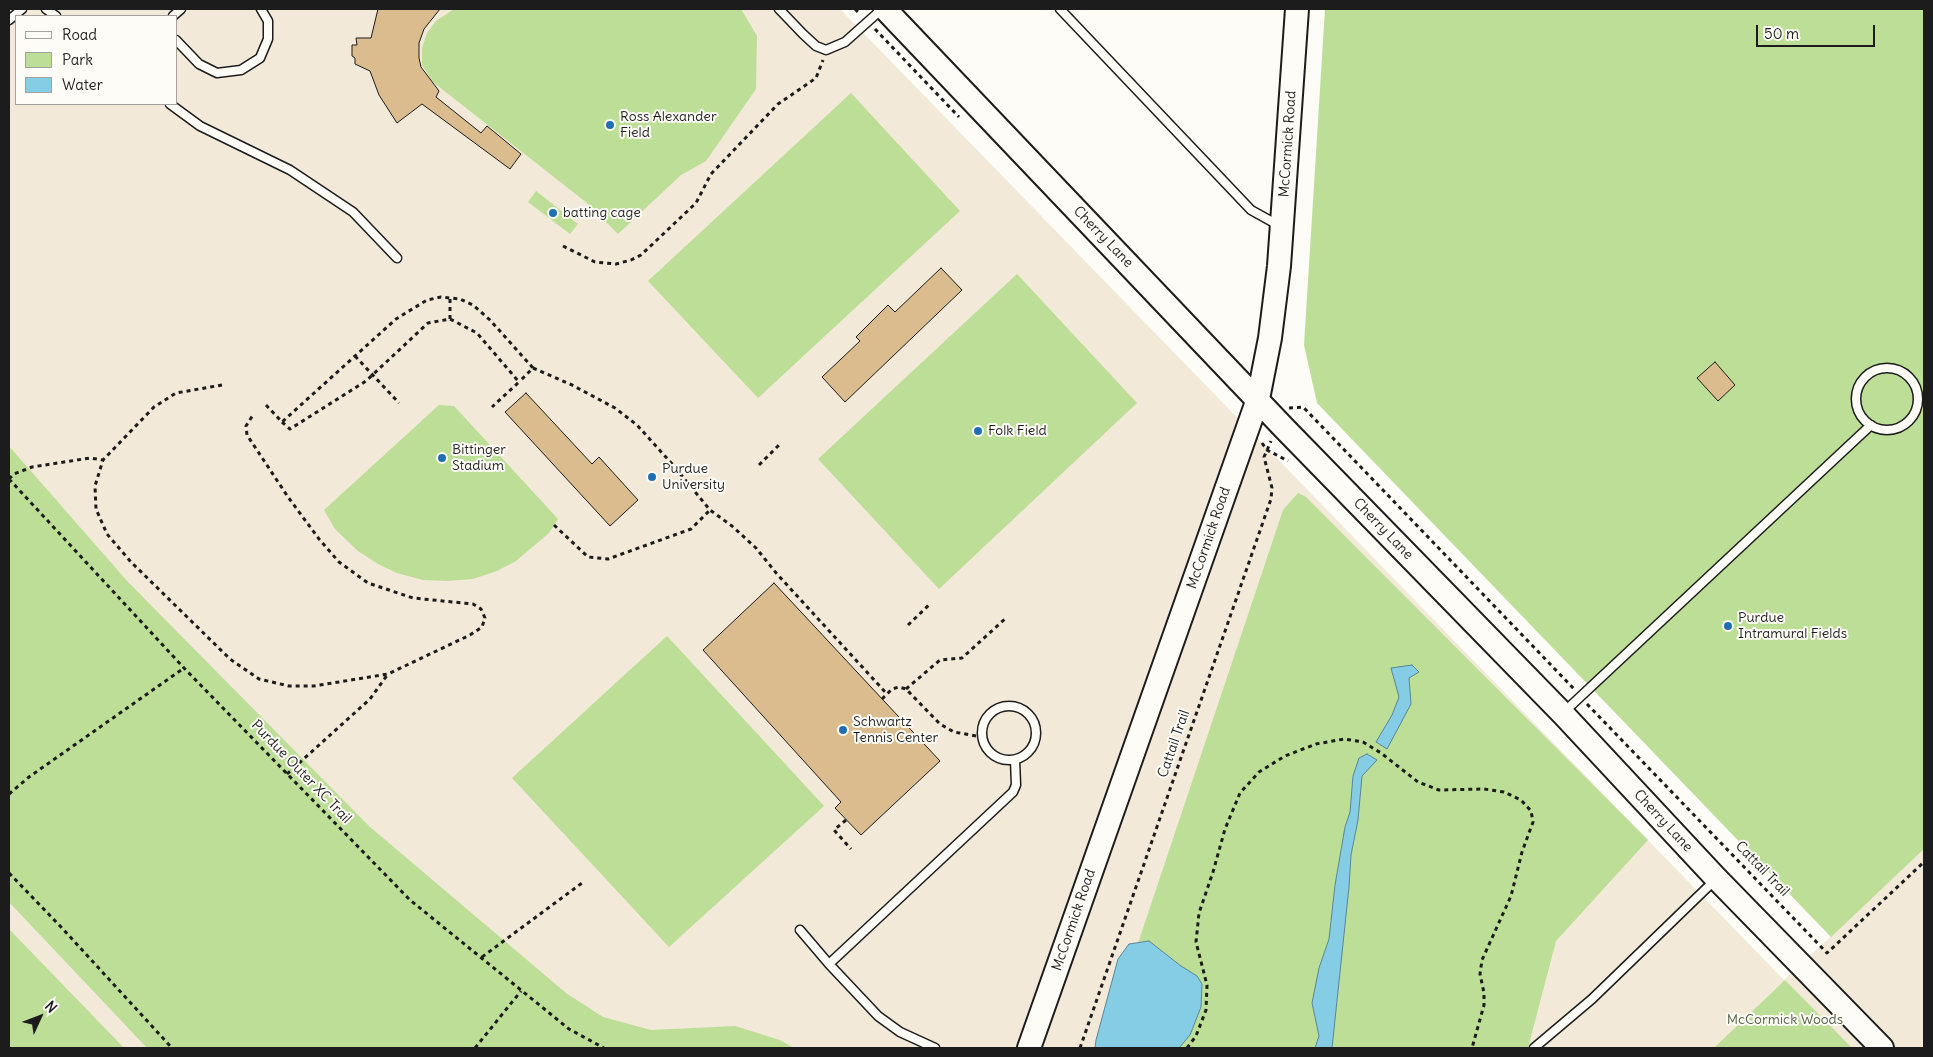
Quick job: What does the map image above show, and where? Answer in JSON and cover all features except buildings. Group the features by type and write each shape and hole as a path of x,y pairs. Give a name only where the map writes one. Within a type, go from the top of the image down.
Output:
{"street":[{"name":"Cherry Lane","path":"884,9 1563,714 1716,878 1882,1048"},
{"name":"McCormick Road","path":"1029,1048 1258,399 1270,338 1282,227 1297,9"}],"lane":[{"path":"9,20 22,9"},
{"path":"178,42 199,64 217,73 241,70 260,58 268,39 268,21 261,9"},
{"path":"779,9 802,34 816,46 826,50 845,42 884,9"},
{"path":"1060,9 1252,210 1282,227"},
{"path":"171,105 200,126 290,170 353,212 397,258"},
{"path":"1884,368 1899,369 1908,375 1918,392 1918,403 1915,413 1901,427 1891,430 1880,429 1871,425 1863,418 1858,409 1857,389 1862,380 1870,373 1884,368"},
{"path":"1563,714 1871,425"},
{"path":"1008,706 1025,711 1030,715 1035,725 1035,743 1023,756 1015,760 997,758 985,745 982,736 986,720 991,713 999,708 1008,706"},
{"path":"829,964 1013,792 1016,784 1015,760"},
{"path":"1534,1048 1592,999 1716,878"},
{"path":"800,930 878,1016 900,1032 935,1048"}],"path":[{"path":"563,246 595,262 609,264 624,262 641,255 696,202 710,174 778,104 816,78 826,50"},
{"path":"282,422 396,319 414,306 426,300 441,297 460,300 473,305 490,320 533,368 615,408 637,425 710,510 732,526 756,548 777,574 886,694"},
{"path":"450,299 450,319"},
{"path":"266,405 290,428 366,380 428,323 450,319 477,333 519,382"},
{"path":"355,356 373,373 399,403"},
{"path":"492,407 533,368"},
{"path":"222,385 176,393 154,407 103,460 95,486 96,508 108,534 131,562 230,659 259,679 289,686 314,686 388,674 470,636 482,627 485,618 482,610 473,604 413,598 368,583 339,562 319,539 288,497 246,435 246,426 253,415"},
{"path":"1286,410 1291,406 1303,407 1572,687"},
{"path":"759,465 779,445"},
{"name":"Cattail Trail","path":"1080,1048 1271,499 1272,488 1264,457 1269,445"},
{"path":"9,479 14,474 40,465 90,458 103,460"},
{"name":"Purdue Outer XC Trail","path":"9,479 184,668 410,900 569,1029 604,1048"},
{"path":"554,525 588,557 608,559 691,529 710,510"},
{"path":"908,625 929,605"},
{"path":"906,689 940,660 962,658 1006,618"},
{"path":"9,794 29,777 184,668"},
{"path":"287,774 370,698 388,674"},
{"path":"882,699 892,689 899,687 906,689 940,724 954,732 982,736"},
{"name":"Cattail Trail","path":"1589,706 1827,953 1924,862"},
{"path":"1188,1048 1196,1036 1206,1010 1207,985 1196,942 1199,913 1225,829 1240,793 1258,772 1285,756 1316,744 1344,739 1363,742 1382,753 1418,782 1438,790 1484,789 1504,792 1521,800 1531,811 1533,822 1522,852 1511,896 1482,960 1480,974 1484,993 1484,1006 1472,1048"},
{"path":"846,820 834,830 851,849"},
{"path":"9,874 62,928 172,1048"},
{"path":"482,958 582,883"},
{"path":"475,1048 521,991"}],"shaded area":[{"name":"Purdue University","path":"9,9 840,9 1784,980 1924,849 1924,1048 9,1048"}],"green space":[{"name":"Ross Alexander Field","path":"454,9 741,9 757,36 756,89 706,161 681,175 618,234 587,203 433,82 422,65 422,48 427,33 436,21"},
{"name":"Purdue Intramural Fields","path":"1325,9 1924,9 1924,849 1831,937 1317,403 1304,345"},
{"path":"851,93 960,211 758,398 648,281"},
{"name":"batting cage","path":"536,191 578,224 570,234 528,202"},
{"name":"Folk Field","path":"1017,274 1137,403 939,589 818,459"},
{"name":"Bittinger Stadium","path":"439,405 454,406 558,519 549,533 516,561 497,571 473,579 423,580 397,573 358,551 335,529 324,510"},
{"path":"9,446 128,582 370,827 566,993 603,1017 651,1030 735,1026 780,1040 794,1048 147,1048 9,902"},
{"path":"1298,493 1306,497 1648,840 1556,941 1528,1048 1103,1048 1283,510"},
{"path":"667,636 824,806 669,947 512,778"},
{"path":"9,929 124,1048 9,1048"},
{"name":"McCormick Woods","path":"1785,980 1852,1048 1714,1048"}],"water":[{"path":"1412,665 1419,672 1409,678 1411,704 1387,749 1376,742 1392,715 1399,697 1391,668"},
{"path":"1367,754 1377,760 1362,776 1358,820 1351,855 1332,1048 1315,1048 1319,1036 1312,1003 1319,968 1329,939 1335,885 1345,827 1350,812 1353,776 1359,758"},
{"path":"1149,941 1197,976 1202,984 1201,1007 1190,1035 1179,1048 1095,1048 1118,959 1129,944"}],"place":[{"name":"Ross Alexander Field","path":"610,125"},
{"name":"batting cage","path":"553,213"},
{"name":"Folk Field","path":"978,431"},
{"name":"Bittinger Stadium","path":"442,458"},
{"name":"Purdue University","path":"652,477"},
{"name":"Purdue Intramural Fields","path":"1728,626"},
{"name":"Schwartz Tennis Center","path":"843,730"}]}
